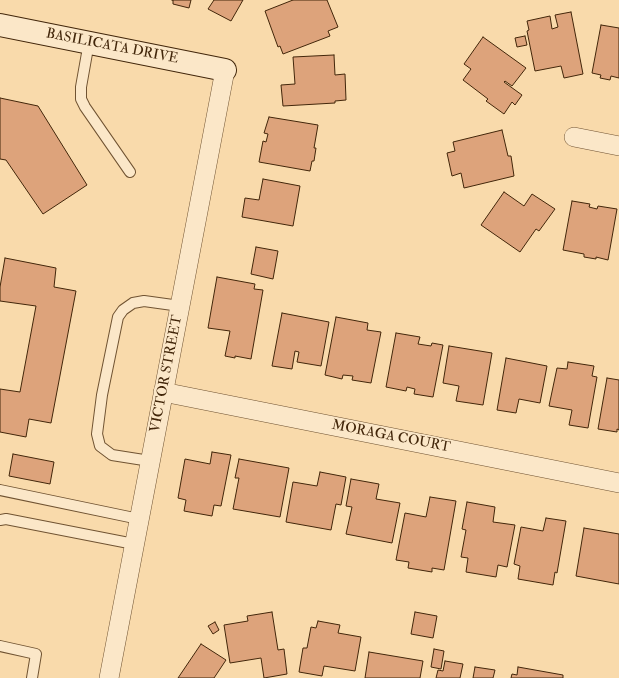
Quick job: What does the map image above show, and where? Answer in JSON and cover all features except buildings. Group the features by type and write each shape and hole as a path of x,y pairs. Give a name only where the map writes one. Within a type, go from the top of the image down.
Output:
{"street":[{"name":"BASILICATA DRIVE","path":"0,25 224,70"},
{"name":"VICTOR STREET","path":"109,678 224,70"},
{"path":"574,137 619,146"},
{"name":"MORAGA COURT","path":"163,392 619,483"}],"lane":[{"path":"89,42 81,87 81,99 130,172"},
{"path":"150,461 112,455 104,451 100,446 97,434 102,395 118,317 123,310 133,303 144,301 180,306"},
{"path":"0,490 139,519"},
{"path":"0,520 6,519 134,544"},
{"path":"0,646 36,654 32,678"}]}
